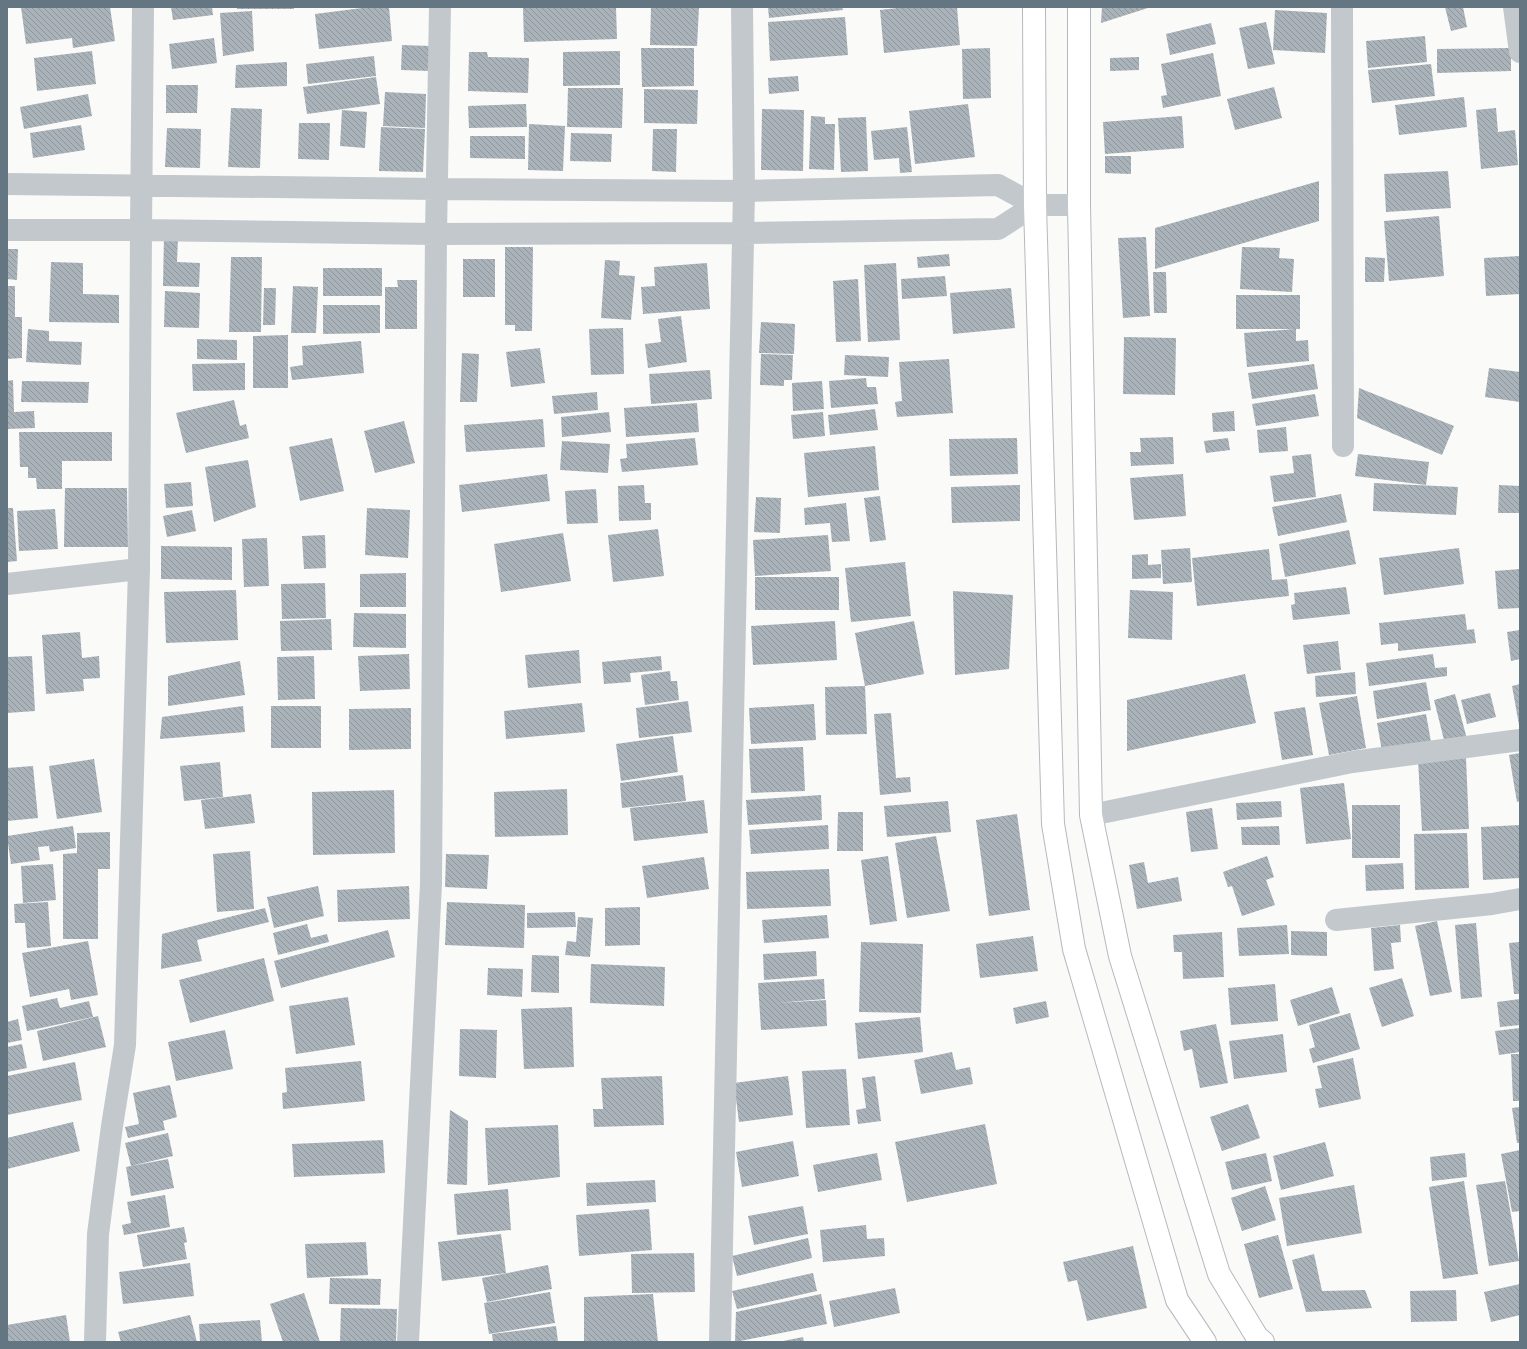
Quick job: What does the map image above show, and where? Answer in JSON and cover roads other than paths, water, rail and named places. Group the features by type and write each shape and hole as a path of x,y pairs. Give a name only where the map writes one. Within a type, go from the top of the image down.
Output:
{"street":[{"path":"95,1342 98,1234 112,1126 126,1046 139,569 140,230 142,185 143,7"},
{"path":"408,1342 431,884 436,234 440,7"},
{"path":"720,1342 744,191 742,7"},
{"path":"1034,7 1035,205 1054,824 1074,949 1177,1300 1205,1342"},
{"path":"1079,7 1078,205 1091,815 1120,956 1219,1274 1257,1337 1263,1342"},
{"path":"1342,7 1344,446"},
{"path":"1514,7 1520,52"},
{"path":"7,184 744,191 998,185 1035,205 1078,205"},
{"path":"7,230 140,230 436,234 743,233 998,229 1035,205"},
{"path":"7,584 139,569"},
{"path":"1091,815 1352,762 1520,740"},
{"path":"1336,920 1492,904 1520,899"}]}
